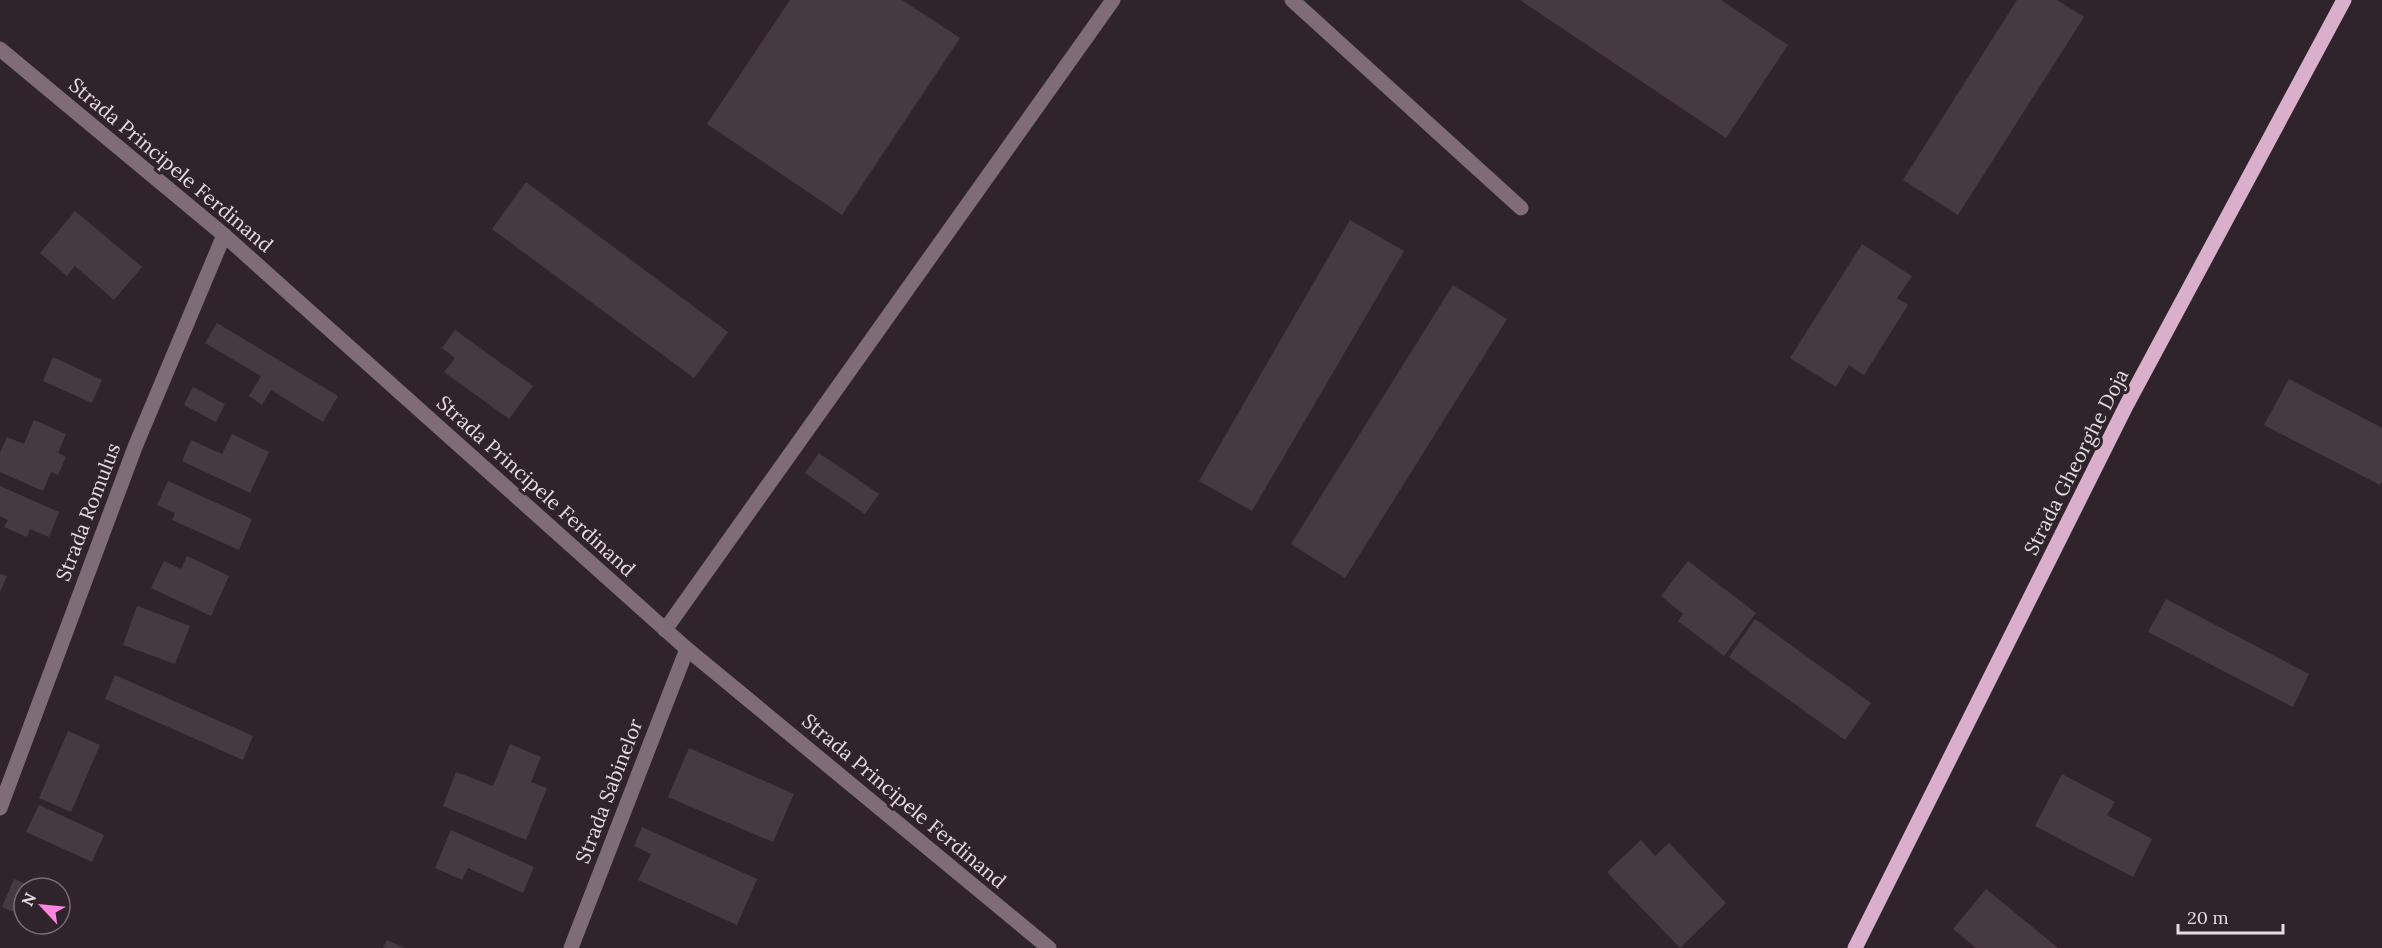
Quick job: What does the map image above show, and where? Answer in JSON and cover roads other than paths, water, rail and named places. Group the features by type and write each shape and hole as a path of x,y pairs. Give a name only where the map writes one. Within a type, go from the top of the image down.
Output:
{"main road":[{"name":"Strada Gheorghe Doja","path":"1855,948 2126,406 2344,0"}],"street":[{"path":"665,630 1113,0"},
{"path":"1292,0 1521,208"},
{"name":"Strada Principele Ferdinand","path":"0,49 224,235 687,649 1049,948"},
{"name":"Strada Romulus","path":"0,808 135,447 224,235"},
{"name":"Strada Sabinelor","path":"571,948 687,649"}]}
